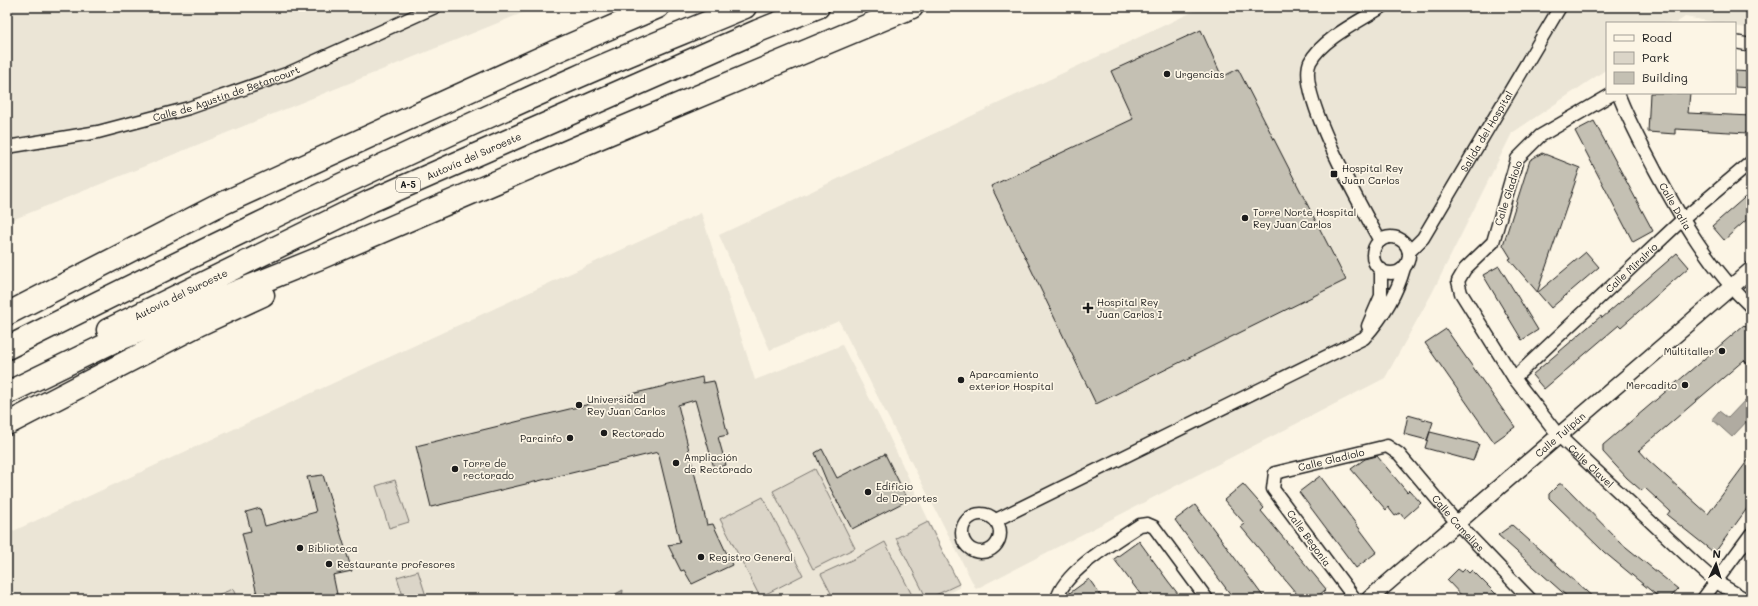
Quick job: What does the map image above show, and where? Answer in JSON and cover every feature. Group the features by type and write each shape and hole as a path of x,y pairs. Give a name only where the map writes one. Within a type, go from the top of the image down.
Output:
{"highway":[{"path":"7,314 215,207 554,52 658,7"},
{"path":"7,348 337,187 575,78 745,7"},
{"name":"Autovía del Suroeste","path":"7,382 151,307 371,201 737,40 818,7"},
{"path":"7,394 110,342 320,258 912,7"},
{"path":"7,424 198,326 360,250 454,200"}],"street":[{"name":"Calle de Agustín de Betancourt","path":"7,147 98,132 189,108 289,73 435,7"},
{"path":"1380,241 1361,207 1326,136 1312,99 1308,74 1310,63 1318,51 1326,44 1382,7"},
{"name":"Salida del Hospital","path":"1409,252 1423,238 1560,7"},
{"path":"1736,42 1751,45"},
{"name":"Calle Gladiolo","path":"1458,282 1465,269 1493,242 1517,159 1540,136 1612,94"},
{"name":"Calle Dalia","path":"1618,94 1626,114 1682,220 1731,288 1751,307"},
{"name":"Calle Miralrío","path":"1514,378 1682,220 1751,162"},
{"path":"996,520 1364,338 1377,323 1392,298 1401,280 1408,260 1409,252 1405,243 1398,238 1388,237 1380,241 1375,248 1374,256 1376,263 1381,269 1392,273 1404,268"},
{"path":"1364,338 1381,296 1381,269"},
{"name":"Calle Tulipán","path":"1369,599 1751,270"},
{"name":"Calle Clavel","path":"1458,282 1461,293 1514,378 1559,436 1716,582 1745,599"},
{"name":"Calle Gladiolo","path":"1275,474 1387,446"},
{"name":"Calle Camelias","path":"1387,446 1399,454 1457,524 1530,599"},
{"name":"Calle Begonia","path":"1275,474 1273,489 1355,599"},
{"path":"1057,599 1062,586 1095,554 1140,525 1146,524 1154,527 1207,599"},
{"path":"1703,599 1751,534"}],"shaded area":[{"path":"7,7 537,7 7,222"},
{"name":"Hospital Rey Juan Carlos I","path":"1203,7 1751,7 1751,29 1736,26 1736,22 1713,22 1685,17 1678,22 1606,22 1606,70 1512,133 1431,295 1385,378 976,589 839,321 770,350 719,235"},
{"name":"Universidad Rey Juan Carlos","path":"701,213 755,380 842,345 886,430 960,587 938,599 7,599 7,534"},
{"path":"1748,397 1751,399 1751,417 1732,437 1712,419 1719,411 1728,418"},
{"path":"623,590 622,599 606,599"}],"green space":[{"path":"815,469 855,548 813,569 773,491"},
{"path":"395,480 409,522 389,528 376,486"},
{"path":"763,497 803,575 760,597 720,519"},
{"path":"928,522 959,584 927,599 896,538"},
{"path":"885,542 914,599 834,599 821,574 856,558"},
{"path":"418,571 427,599 404,599 397,577"},
{"path":"233,589 237,599 207,599"}],"building":[{"path":"1201,30 1222,77 1238,69 1346,280 1096,404 991,186 1133,119 1111,71"},
{"path":"1736,71 1751,72 1751,88 1736,87"},
{"path":"1650,94 1690,94 1688,113 1751,116 1751,127 1748,127 1748,133 1675,129 1675,134 1648,132"},
{"path":"1594,121 1653,231 1633,242 1575,131"},
{"path":"1542,153 1580,168 1537,292 1509,259 1511,258 1503,245 1530,160"},
{"path":"1751,192 1751,216 1724,240 1712,226"},
{"path":"1586,252 1599,267 1551,308 1538,292"},
{"path":"1677,253 1689,267 1621,327 1619,325 1544,389 1532,375 1601,316 1602,318"},
{"path":"1499,266 1538,330 1522,340 1483,275"},
{"path":"1744,325 1751,332 1751,368 1744,360 1639,450 1648,460 1708,514 1751,456 1751,503 1716,551 1712,551 1667,515 1670,511 1645,488 1642,491 1627,478 1603,452 1603,445"},
{"path":"1446,329 1515,427 1494,442 1425,343"},
{"name":"Rectorado","path":"702,377 703,383 714,381 728,435 718,437 726,465 714,468 695,400 678,405 707,525 713,524 732,565 692,584 684,570 681,571 668,545 680,543 658,452 431,507 416,446"},
{"path":"1408,415 1433,422 1427,440 1404,434"},
{"path":"1430,432 1479,444 1473,461 1425,448"},
{"name":"Edificio de Deportes","path":"822,449 837,478 885,454 908,500 852,529 827,482 815,453"},
{"path":"1377,456 1407,492 1409,490 1421,503 1404,518 1400,513 1395,516 1388,507 1386,510 1351,469 1365,459"},
{"name":"Biblioteca","path":"323,475 352,571 333,575 338,599 267,599 266,593 257,594 242,533 251,531 246,512 260,508 265,526 316,512 307,477"},
{"path":"1320,476 1377,552 1356,568 1299,492"},
{"path":"1243,484 1264,508 1261,511 1326,589 1315,599 1301,599 1241,527 1245,524 1224,500"},
{"path":"1559,484 1563,484 1621,543 1678,589 1669,599 1661,599 1604,552 1549,498 1549,494"},
{"path":"1195,505 1265,599 1234,599 1183,531 1175,520"},
{"path":"1512,525 1595,599 1570,599 1498,535"},
{"path":"1139,541 1182,599 1144,599 1114,559"},
{"path":"1458,569 1462,572 1465,569 1469,573 1472,570 1501,599 1465,599 1447,580"},
{"path":"1089,579 1103,599 1065,599 1067,595"}],"place":[{"name":"Urgencias","path":"1167,74"},
{"name":"Hospital Rey Juan Carlos","path":"1334,174"},
{"name":"Torre Norte Hospital Rey Juan Carlos","path":"1245,218"},
{"name":"Hospital Rey Juan Carlos I","path":"1088,308"},
{"name":"Multitaller","path":"1722,351"},
{"name":"Aparcamiento exterior Hospital","path":"961,380"},
{"name":"Mercadito","path":"1685,385"},
{"name":"Universidad Rey Juan Carlos","path":"579,405"},
{"name":"Rectorado","path":"604,433"},
{"name":"Parainfo","path":"570,438"},
{"name":"Ampliación de Rectorado","path":"676,463"},
{"name":"Torre de rectorado","path":"455,469"},
{"name":"Edificio de Deportes","path":"868,492"},
{"name":"Biblioteca","path":"300,548"},
{"name":"Registro General","path":"701,557"},
{"name":"Restaurante profesores","path":"329,564"}]}
